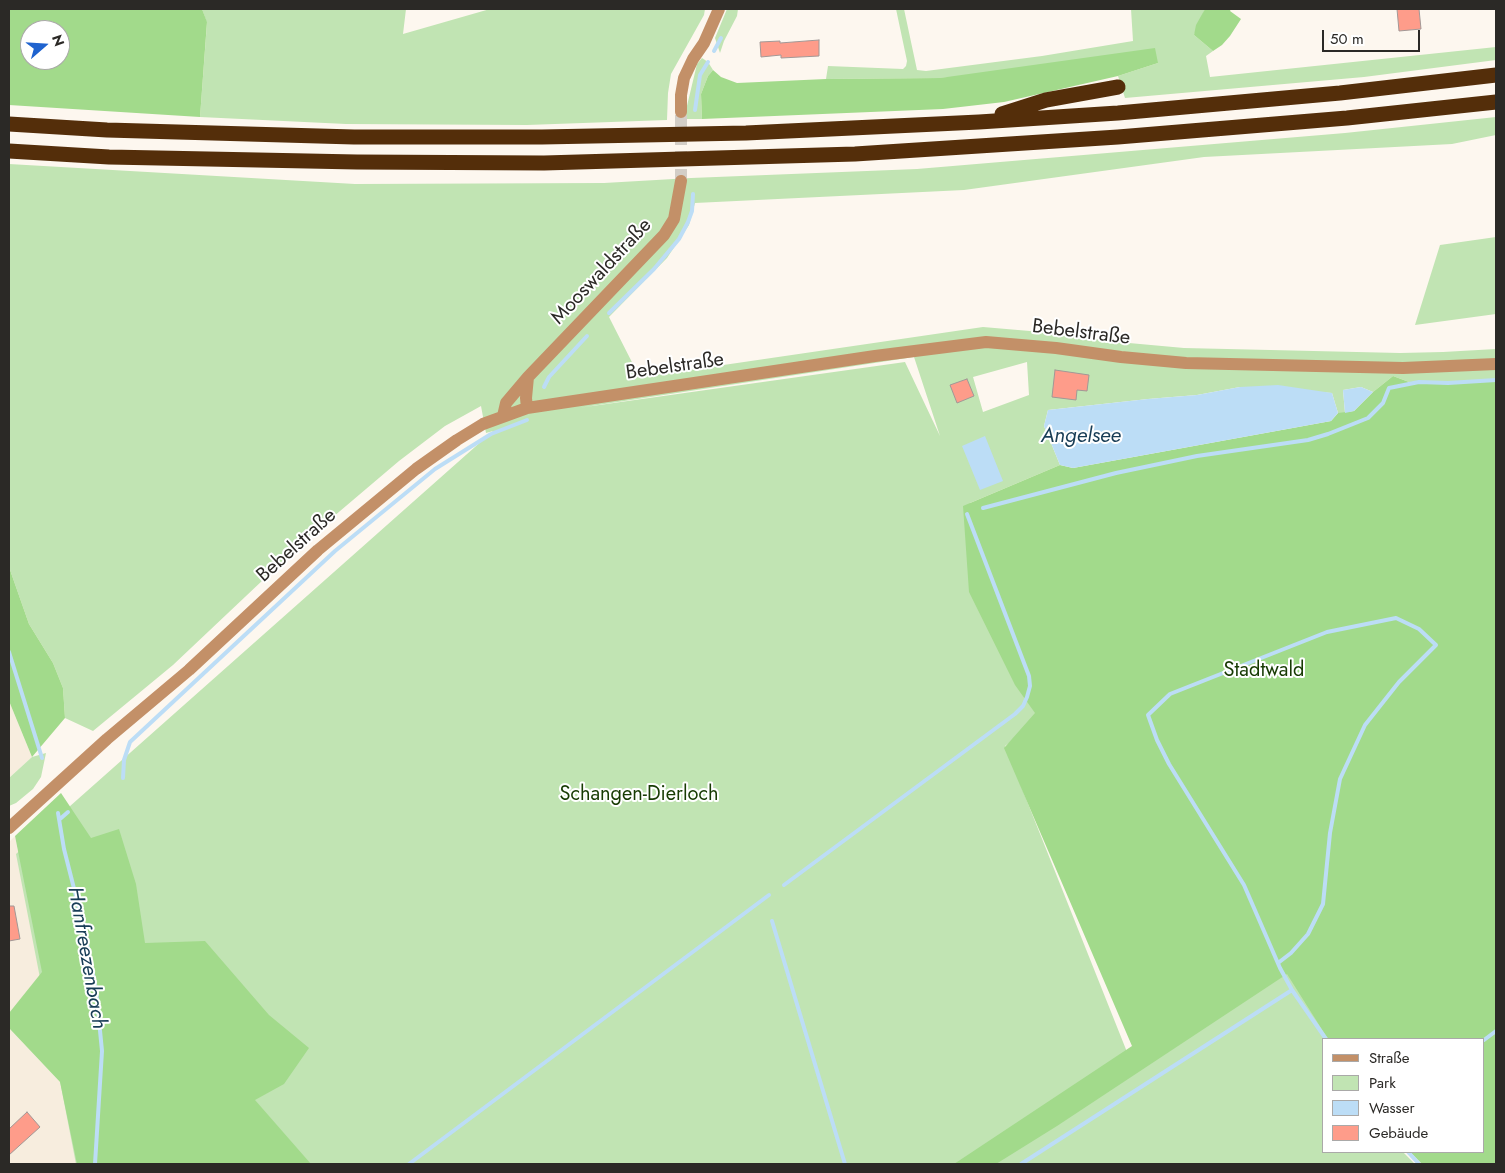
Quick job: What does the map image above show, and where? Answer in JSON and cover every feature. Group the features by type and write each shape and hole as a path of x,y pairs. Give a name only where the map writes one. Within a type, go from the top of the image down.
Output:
{"highway":[{"path":"9,124 106,130 354,137 542,137 746,132 979,122 1138,111 1496,75"},
{"path":"979,122 1046,100 1118,87"},
{"path":"9,151 109,157 358,162 544,162 845,154 1128,136 1347,118 1496,102"}],"street":[{"path":"681,112 684,78 693,59 704,43 719,9"},
{"name":"Mooswaldstraße","path":"504,416 506,403 528,377 664,235 674,219 681,181"},
{"name":"Bebelstraße","path":"9,828 100,746 189,670 318,550 375,502 416,469 457,440 483,424 527,408 779,370 986,342 1186,363 1403,368 1496,364"},
{"path":"527,408 528,377"}],"shaded area":[{"path":"9,701 32,757 9,778"},
{"path":"15,836 42,973 9,1013 9,842"},
{"path":"9,1028 60,1082 77,1164 9,1164"}],"green space":[{"path":"9,9 202,9 207,22 200,117 9,105"},
{"path":"202,9 406,9 403,34 490,9 705,9 704,15 671,74 667,120 527,125 346,124 200,117 207,23"},
{"path":"727,9 738,9 737,16 720,53 715,38"},
{"path":"896,9 904,9 917,70 926,71 1042,56 1133,41 1131,9 1205,9 1194,35 1213,51 1206,56 1210,77 1496,47 1496,60 1364,77 1125,98 1118,76 1158,63 940,78 826,79 828,66 903,69 906,66 907,61"},
{"path":"1205,9 1231,9 1230,11 1241,19 1230,36 1213,51 1194,35 1196,25"},
{"path":"1155,48 1158,63 1118,76 1004,102 943,109 702,119 701,94 708,76 713,70 721,77 737,83 826,79 940,78"},
{"path":"702,58 708,62 713,70 708,76 701,94 702,119 686,119 686,110 697,64"},
{"name":"Schangen-Dierloch","path":"1496,117 1496,135 1452,144 1204,157 964,190 695,203 689,225 667,258 609,317 639,376 983,327 1184,348 1400,353 1496,349 1496,380 1448,383 1409,382 1393,376 1373,392 1361,387 1343,390 1345,413 1338,413 1332,393 1240,387 1197,395 1048,410 1044,426 1060,465 970,503 1054,708 1005,746 1131,1062 1289,959 1335,1038 1322,1038 1322,1153 1404,1153 1415,1164 76,1164 16,854 493,431 486,433 481,406 445,426 399,461 300,545 173,665 93,731 65,718 63,688 53,663 29,624 9,567 9,164 355,184 604,183 917,169 1345,133","holes":["914,357 940,436 905,362 578,408","1027,362 1029,395 983,412 973,377"]},
{"path":"1496,237 1496,314 1415,325 1440,245"},
{"name":"Stadtwald","path":"1393,376 1409,382 1448,383 1496,380 1496,1164 1422,1164 1411,1153 1485,1153 1485,1038 1327,1038 1287,974 1057,1126 996,1164 954,1164 1132,1046 1004,748 1035,713 1015,685 969,592 963,506 1060,465 1073,468 1331,421 1338,413 1354,411"},
{"path":"9,567 29,624 53,663 63,688 65,718 32,757 9,701"},
{"path":"46,753 41,777 33,789 16,803 9,806 9,778 32,757"},
{"path":"61,793 91,838 119,829 136,884 145,943 205,941 269,1015 309,1048 284,1084 255,1100 311,1164 77,1164 60,1082 9,1028 9,1013 42,972 15,836"}],"water":[{"name":"Angelsee","path":"1278,385 1332,393 1338,413 1331,421 1073,468 1060,465 1044,426 1048,410 1197,395 1240,387"},
{"path":"1361,387 1373,392 1354,411 1345,413 1343,390"},
{"path":"985,436 1003,481 980,490 962,446"}],"building":[{"path":"1397,9 1419,9 1421,29 1399,31"},
{"path":"819,40 819,56 781,58 781,55 761,57 760,42 780,41 780,43"},
{"path":"1055,370 1089,375 1087,391 1077,390 1076,400 1052,397"},
{"path":"967,379 974,396 957,403 950,385"},
{"path":"9,906 14,906 20,939 9,941"},
{"path":"27,1112 40,1127 9,1155 9,1129"}],"waterway":[{"path":"714,51 721,38"},
{"path":"695,110 700,75 708,62"},
{"path":"609,313 654,269 679,239 692,211 693,194"},
{"path":"544,387 549,377 587,336"},
{"path":"983,508 1116,473 1197,456 1308,440 1368,418 1383,403 1389,388 1419,382 1448,383 1496,380"},
{"path":"123,778 124,760 130,742 335,551 435,469 491,434 527,420"},
{"path":"784,885 1015,714 1023,706 1030,686 1029,676 967,514"},
{"path":"1278,963 1291,953 1308,934 1323,904 1330,833 1340,779 1365,725 1399,682 1436,645 1419,629 1396,618 1327,632 1170,694 1148,715 1157,740 1169,764 1244,885 1280,968 1292,990"},
{"name":"Hanfreezenbach","path":"9,652 42,758"},
{"path":"60,819 68,812"},
{"name":"Hanfreezenbach","path":"58,813 64,849 84,928 96,990 102,1051 95,1164"},
{"path":"409,1164 769,895"},
{"path":"772,921 845,1164"},
{"path":"1021,1164 1292,990 1325,1038"},
{"path":"1485,1039 1496,1031"},
{"path":"1409,1153 1419,1164"}],"tunnel":[{"path":"681,112 681,181"}]}
